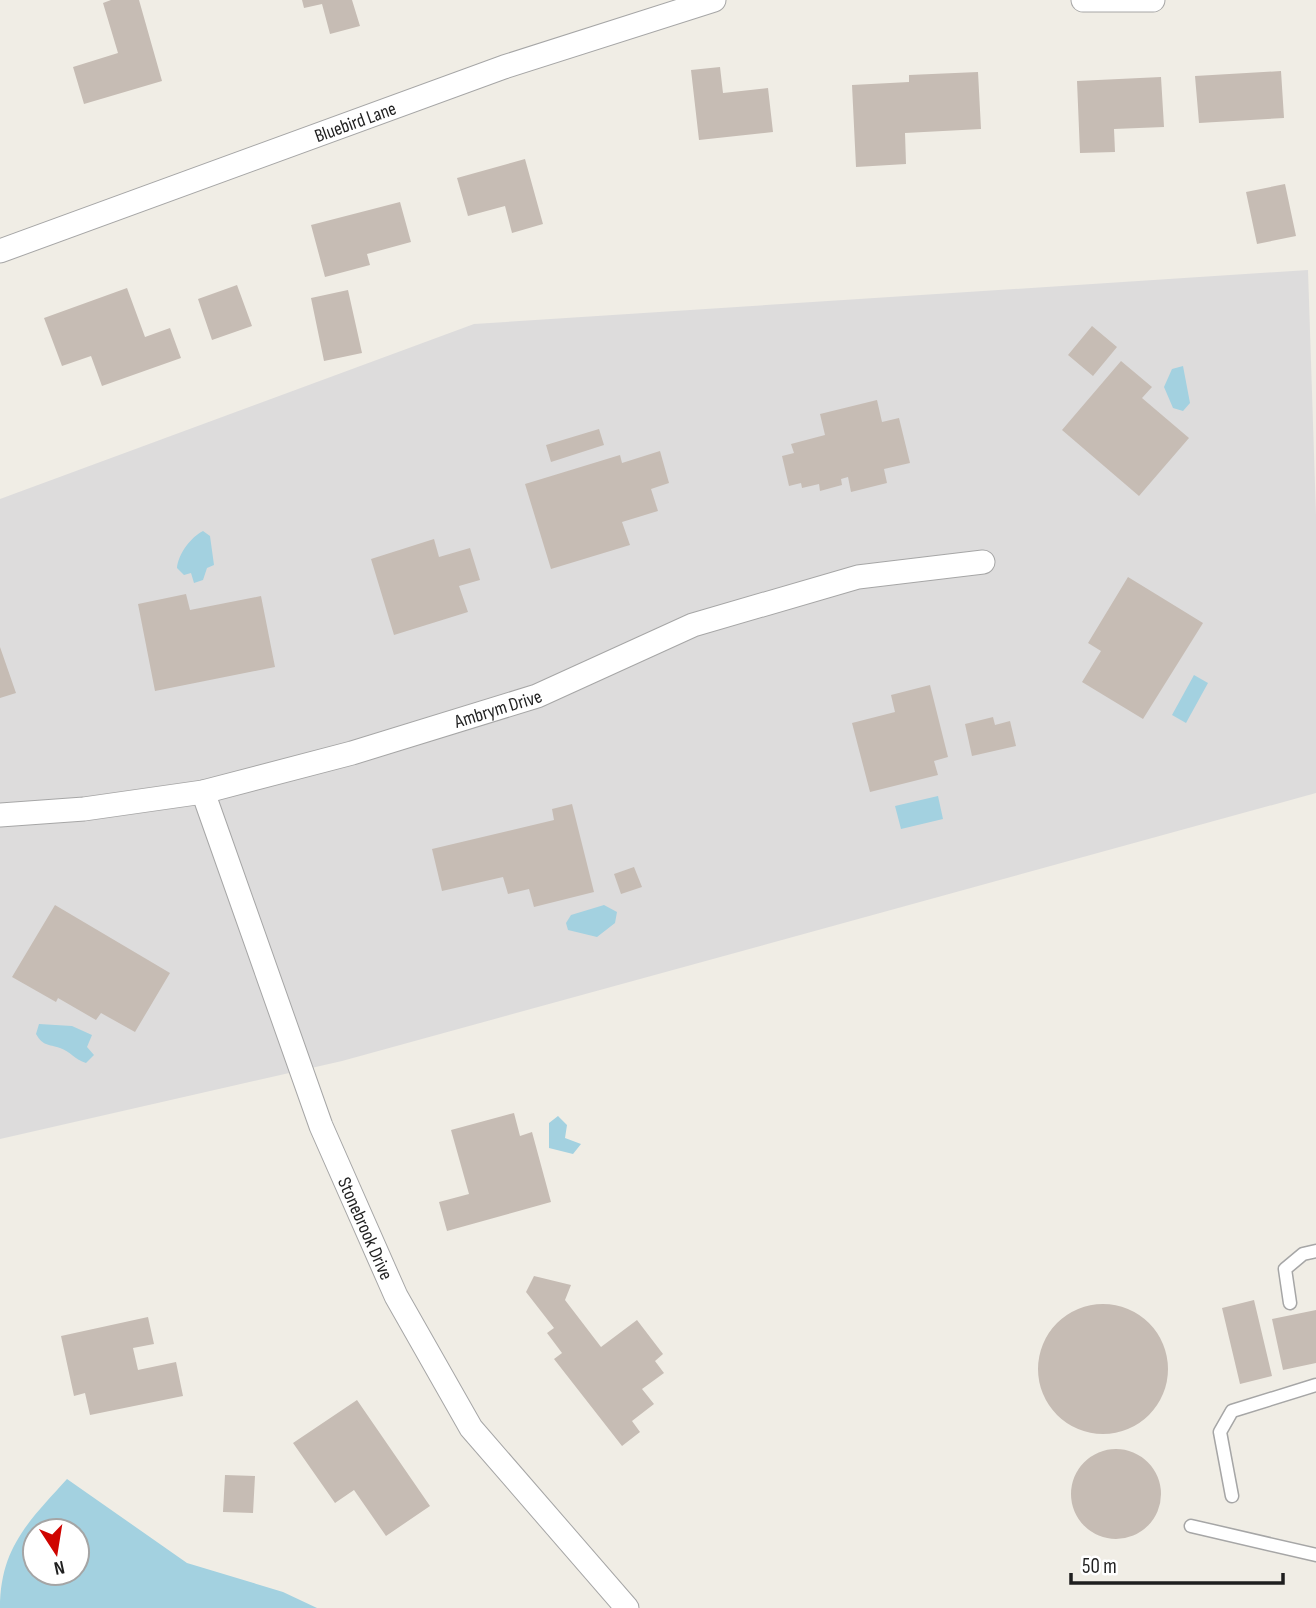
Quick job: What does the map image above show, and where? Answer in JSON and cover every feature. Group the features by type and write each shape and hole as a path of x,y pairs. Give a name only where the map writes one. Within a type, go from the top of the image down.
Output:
{"street":[{"name":"Bluebird Lane","path":"0,251 503,67 715,0"},
{"path":"1083,0 1153,0"},
{"name":"Ambrym Drive","path":"0,815 84,809 203,792 352,753 537,696 693,625 858,577 983,562"},
{"name":"Stonebrook Drive","path":"203,792 321,1126 396,1296 471,1428 627,1608"}],"lane":[{"path":"1290,1303 1285,1269 1303,1254 1316,1251"},
{"path":"1232,1496 1220,1432 1232,1411 1316,1385"},
{"path":"1191,1526 1316,1555"}],"shaded area":[{"path":"1308,270 1316,515 1316,793 342,1061 0,1139 0,499 474,324"}],"water":[{"path":"1183,366 1190,403 1183,411 1173,408 1164,387 1172,369"},
{"path":"203,531 210,536 214,565 207,568 203,580 194,583 191,573 184,575 177,568 186,546"},
{"path":"1194,675 1208,683 1186,723 1172,715"},
{"path":"938,796 943,819 901,829 895,806"},
{"path":"604,905 617,912 615,923 597,937 568,930 566,923 571,915"},
{"path":"39,1024 72,1026 92,1035 87,1047 94,1055 86,1063 64,1049 44,1043 36,1034"},
{"path":"558,1116 567,1125 565,1138 581,1144 573,1154 549,1148 549,1123"},
{"path":"67,1479 187,1563 283,1592 317,1608 0,1608 5,1568 21,1534 21,1587 91,1587 91,1517 33,1517"}],"building":[{"path":"111,0 139,0 162,81 84,104 73,67 118,53 103,3"},
{"path":"302,0 352,0 360,26 330,34 322,4 304,8"},
{"path":"720,67 723,93 768,88 773,132 699,140 691,70"},
{"path":"1281,71 1284,118 1199,123 1195,76"},
{"path":"978,72 981,129 905,133 906,164 856,167 852,85 909,82 909,75"},
{"path":"1161,77 1164,127 1114,129 1115,152 1080,153 1077,81"},
{"path":"525,159 543,224 512,233 505,206 468,216 457,178"},
{"path":"1285,184 1296,236 1257,244 1246,192"},
{"path":"400,202 411,242 367,254 370,265 325,277 311,225"},
{"path":"237,285 252,326 212,340 198,299"},
{"path":"127,288 145,337 170,328 181,358 102,386 91,356 62,366 44,318"},
{"path":"348,290 362,353 324,361 311,298"},
{"path":"1092,326 1117,347 1093,376 1068,355"},
{"path":"1121,361 1152,387 1142,398 1189,438 1139,496 1062,430"},
{"path":"877,400 882,422 899,418 910,463 884,469 887,483 851,492 848,477 841,479 842,485 820,491 819,484 802,488 801,483 789,486 782,456 794,453 791,444 825,435 820,414"},
{"path":"599,429 604,445 551,462 546,445"},
{"path":"660,451 669,483 651,489 658,511 622,522 630,545 551,569 525,484 620,455 622,463"},
{"path":"434,539 439,557 470,548 480,580 459,586 468,612 394,635 371,559"},
{"path":"1128,577 1203,623 1143,719 1082,682 1101,651 1088,643"},
{"path":"186,594 190,610 261,596 275,667 155,691 138,604"},
{"path":"0,647 16,693 0,698"},
{"path":"930,685 948,757 934,761 938,775 870,792 852,723 895,712 891,695"},
{"path":"993,717 995,725 1010,721 1016,746 972,756 965,724"},
{"path":"572,804 594,892 534,907 529,889 508,894 503,877 442,891 432,849 554,820 552,809"},
{"path":"634,867 642,887 621,894 614,874"},
{"path":"55,905 170,973 135,1032 101,1013 96,1020 58,998 56,1002 12,977"},
{"path":"514,1113 520,1136 532,1132 551,1202 447,1231 439,1202 469,1194 451,1130"},
{"path":"534,1276 571,1285 565,1300 601,1347 637,1320 663,1354 655,1361 664,1373 642,1389 654,1404 632,1421 640,1432 622,1446 554,1359 562,1353 547,1333 554,1328 526,1292"},
{"path":"1254,1300 1272,1376 1240,1384 1222,1308"},
{"path":"1103,1304 1128,1309 1149,1323 1163,1344 1168,1369 1163,1394 1149,1415 1128,1429 1103,1434 1078,1429 1057,1415 1043,1394 1038,1369 1043,1344 1057,1323 1078,1309"},
{"path":"1316,1310 1316,1363 1283,1370 1272,1319"},
{"path":"148,1317 154,1344 133,1348 138,1370 176,1362 183,1396 90,1415 85,1393 74,1396 61,1336"},
{"path":"357,1400 430,1506 386,1536 354,1490 335,1503 293,1443"},
{"path":"1116,1449 1133,1452 1148,1462 1158,1477 1161,1494 1158,1511 1148,1526 1133,1536 1116,1539 1099,1536 1084,1526 1074,1511 1071,1494 1074,1477 1084,1462 1099,1452"},
{"path":"225,1475 255,1476 253,1513 223,1512"}]}
